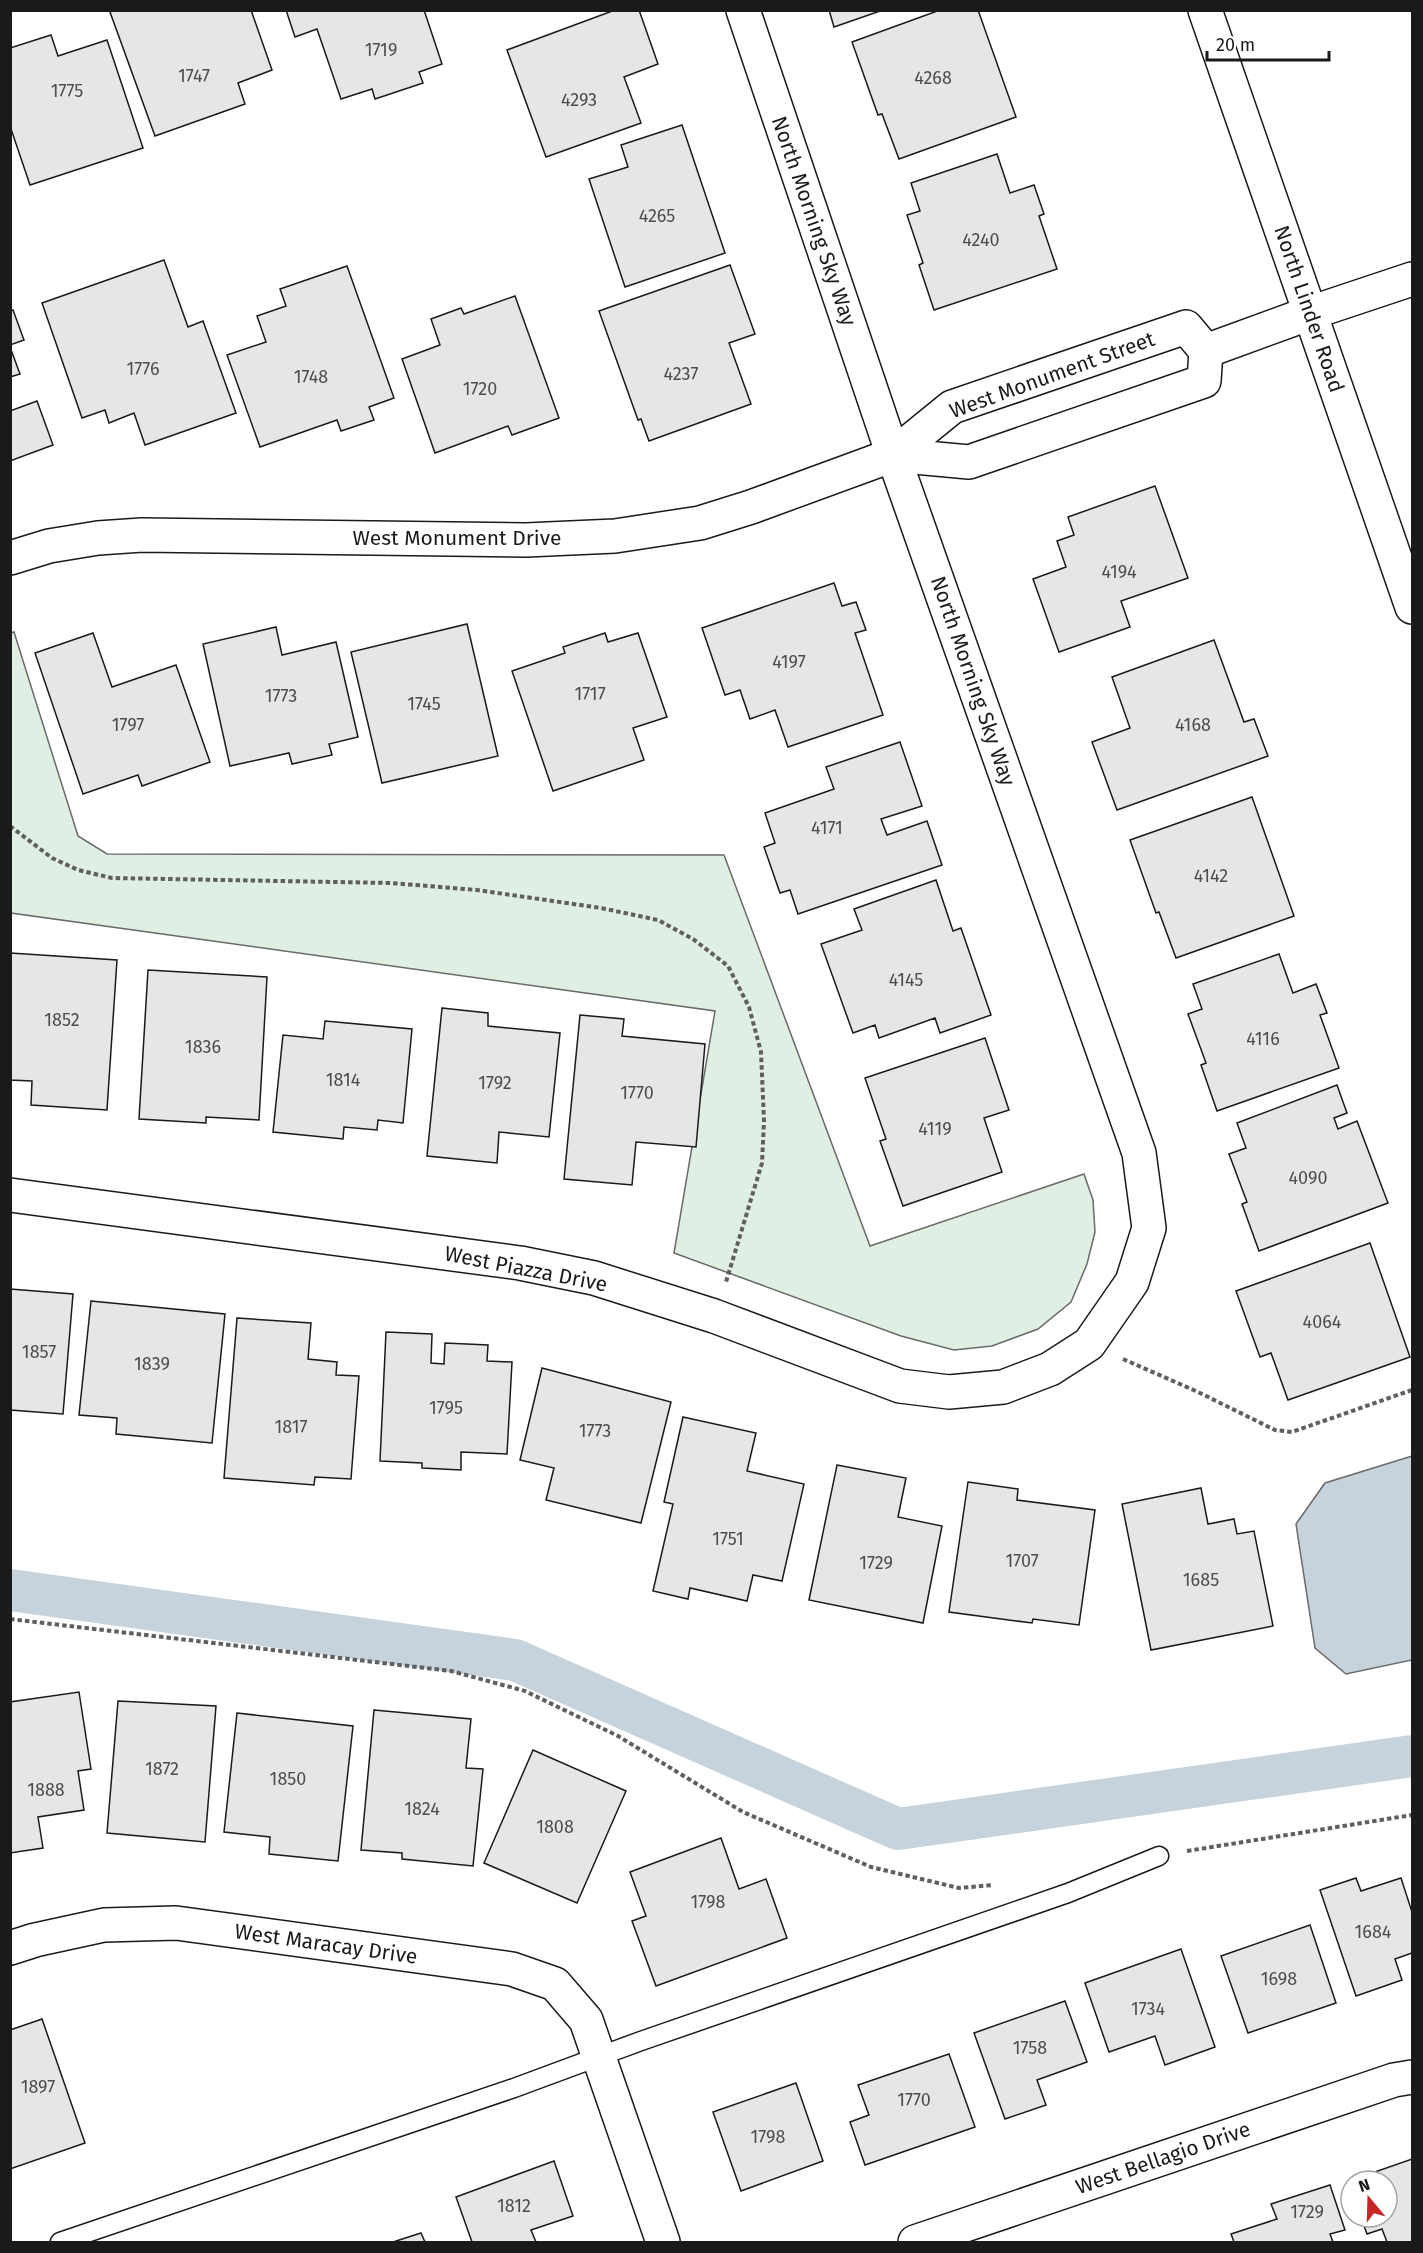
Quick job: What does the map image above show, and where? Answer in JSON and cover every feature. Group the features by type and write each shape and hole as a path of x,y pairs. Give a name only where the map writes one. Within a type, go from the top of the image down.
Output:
{"street":[{"name":"North Morning Sky Way","path":"743,10 893,455 1139,1153 1149,1228 1132,1282 1089,1344"},
{"name":"North Linder Road","path":"1205,10 1413,607"},
{"path":"893,455 969,462 1204,381 1206,351 1413,279"},
{"name":"West Monument Street","path":"893,455 952,407 1186,327 1206,351"},
{"name":"West Monument Drive","path":"10,558 49,546 98,538 142,535 526,540 615,536 700,523 751,507 893,455"},
{"name":"West Piazza Drive","path":"10,1195 520,1263 594,1278 714,1316 900,1386 949,1392 1003,1387 1050,1369 1089,1344"},
{"name":"West Maracay Drive","path":"10,1948 35,1940 104,1925 176,1923 512,1969 555,1984 586,2020 663,2242"},
{"name":"West Bellagio Drive","path":"915,2242 1394,2080 1413,2078"}],"lane":[{"path":"60,2242 600,2058 641,2041 1068,1893 1159,1856"}],"path":[{"path":"10,826 52,858 78,870 112,878 391,883 477,890 601,908 658,920 693,939 728,966 748,1007 761,1052 764,1121 762,1163 731,1268 714,1316"},
{"path":"1089,1344 1198,1392 1275,1430 1292,1432 1413,1390"},
{"path":"10,1619 451,1671 525,1691 618,1736 743,1812 871,1867 959,1888 1000,1884"},
{"path":"1159,1856 1413,1815"}],"green space":[{"path":"14,632 78,836 107,854 724,855 870,1246 1084,1174 1093,1200 1095,1232 1087,1264 1071,1302 1038,1329 992,1346 954,1350 901,1336 674,1253 715,1011 11,913 10,633"}],"shaded area":[{"path":"1412,1456 1412,1660 1346,1674 1315,1648 1296,1524 1325,1483"}],"building":[{"path":"114,10 251,10 272,70 238,83 245,104 155,136 110,12"},
{"path":"286,10 424,10 442,64 419,72 423,83 375,99 372,89 341,99 317,29 295,37"},
{"path":"615,10 639,10 658,64 624,77 641,123 546,157 507,50"},
{"path":"829,10 883,10 834,27"},
{"path":"940,10 978,10 1016,117 899,159 882,114 878,115 852,42"},
{"path":"51,35 58,56 107,40 143,148 30,185 10,126 10,48"},
{"path":"682,125 725,253 625,287 589,179 628,167 621,145"},
{"path":"997,154 1010,193 1034,185 1044,214 1039,216 1057,269 934,310 919,265 923,263 907,215 920,211 911,183"},
{"path":"164,260 188,327 203,321 236,413 145,445 134,413 109,423 105,410 82,418 42,303"},
{"path":"730,265 755,334 729,343 751,404 649,441 641,419 638,420 599,311"},
{"path":"347,266 394,398 369,407 374,420 341,431 337,420 260,447 227,355 266,342 257,316 286,306 280,289"},
{"path":"515,296 559,418 512,435 508,426 435,453 402,359 440,345 431,319 461,308 464,314"},
{"path":"13,310 24,340 10,345 10,311"},
{"path":"10,347 20,374 10,377"},
{"path":"37,401 53,445 10,461 10,411"},
{"path":"1155,486 1188,578 1121,601 1130,627 1059,652 1033,579 1066,567 1057,541 1074,535 1068,517"},
{"path":"834,583 842,606 856,602 866,630 855,633 883,715 788,747 775,710 750,719 740,690 725,695 702,628"},
{"path":"467,624 498,756 382,783 351,652"},
{"path":"276,627 282,655 336,642 358,737 329,744 332,755 292,764 289,753 230,766 203,644"},
{"path":"93,633 112,687 176,665 210,762 142,786 138,775 83,794 35,653"},
{"path":"605,633 608,642 638,633 667,717 633,728 644,760 553,791 512,671 565,653 563,647"},
{"path":"1214,640 1244,722 1254,719 1268,756 1117,810 1092,742 1130,728 1112,677"},
{"path":"900,742 922,806 881,819 887,835 927,821 942,865 798,914 790,890 780,893 764,847 775,843 765,813 834,789 826,767"},
{"path":"1252,797 1294,916 1176,958 1159,912 1156,913 1130,840"},
{"path":"936,880 953,931 961,928 991,1015 940,1033 935,1018 879,1038 875,1025 853,1033 821,944 862,930 854,909"},
{"path":"10,953 117,960 107,1110 31,1105 32,1081 10,1080"},
{"path":"1279,954 1293,993 1316,984 1327,1013 1320,1015 1339,1068 1217,1111 1201,1065 1206,1063 1188,1014 1202,1009 1193,984"},
{"path":"148,970 267,977 259,1120 206,1117 206,1123 139,1119"},
{"path":"442,1008 488,1013 488,1026 560,1033 549,1137 499,1132 497,1163 427,1156"},
{"path":"580,1015 624,1019 622,1036 705,1044 696,1147 636,1142 632,1185 564,1179"},
{"path":"325,1021 412,1029 403,1123 378,1120 377,1130 344,1127 343,1139 273,1132 283,1035 323,1039"},
{"path":"985,1038 1009,1110 984,1118 1002,1172 903,1206 880,1141 886,1139 865,1078"},
{"path":"1337,1085 1347,1113 1334,1118 1338,1129 1357,1121 1388,1203 1259,1251 1242,1204 1247,1202 1229,1154 1246,1148 1237,1123"},
{"path":"1370,1243 1410,1357 1288,1400 1271,1353 1260,1357 1236,1291"},
{"path":"10,1289 73,1294 63,1414 10,1410"},
{"path":"91,1301 225,1314 212,1443 116,1434 117,1418 79,1415"},
{"path":"237,1318 311,1323 308,1359 337,1362 336,1375 359,1376 351,1479 315,1477 314,1485 224,1478"},
{"path":"386,1332 432,1334 431,1363 444,1364 445,1343 488,1345 487,1361 512,1362 507,1454 461,1452 461,1470 422,1468 422,1463 380,1461"},
{"path":"542,1368 671,1402 641,1523 546,1500 554,1468 520,1460"},
{"path":"683,1417 756,1433 747,1471 804,1484 782,1581 753,1575 747,1601 690,1588 688,1599 653,1591 673,1504 664,1502"},
{"path":"837,1465 906,1478 898,1517 942,1526 923,1623 809,1600"},
{"path":"968,1482 1018,1489 1017,1500 1095,1510 1079,1625 1033,1619 1032,1623 949,1612"},
{"path":"1201,1488 1208,1524 1234,1519 1237,1534 1254,1531 1273,1626 1151,1650 1122,1504"},
{"path":"79,1692 91,1769 78,1771 84,1810 38,1817 43,1848 10,1853 10,1702"},
{"path":"118,1701 216,1706 205,1842 107,1833"},
{"path":"374,1710 471,1719 466,1768 483,1769 473,1866 402,1859 402,1853 361,1850"},
{"path":"237,1713 353,1726 338,1861 269,1854 270,1837 224,1832"},
{"path":"533,1750 626,1791 577,1903 484,1863"},
{"path":"721,1838 739,1889 766,1879 787,1938 656,1986 632,1921 646,1916 630,1872"},
{"path":"1356,1878 1361,1891 1401,1878 1412,1912 1412,1953 1395,1959 1402,1980 1356,1996 1320,1890"},
{"path":"1310,1925 1336,2003 1248,2033 1221,1956"},
{"path":"1181,1949 1215,2047 1165,2065 1155,2036 1109,2052 1085,1983"},
{"path":"1065,2001 1087,2062 1037,2080 1046,2105 1005,2119 974,2033"},
{"path":"42,2019 85,2143 10,2169 10,2030"},
{"path":"949,2054 975,2127 865,2165 850,2122 869,2115 858,2085"},
{"path":"796,2083 823,2161 741,2191 713,2112"},
{"path":"1412,2159 1412,2242 1387,2242 1382,2229 1399,2229 1399,2169 1383,2169"},
{"path":"554,2161 573,2216 531,2230 536,2242 472,2242 456,2197"},
{"path":"1330,2185 1339,2212 1339,2229 1345,2230 1330,2234 1333,2242 1234,2242 1231,2234 1277,2219 1271,2204"},
{"path":"1365,2229 1382,2229 1367,2234"},
{"path":"421,2233 425,2242 393,2242"}],"waterway":[{"path":"10,1590 515,1660 898,1829 1412,1756"}]}
